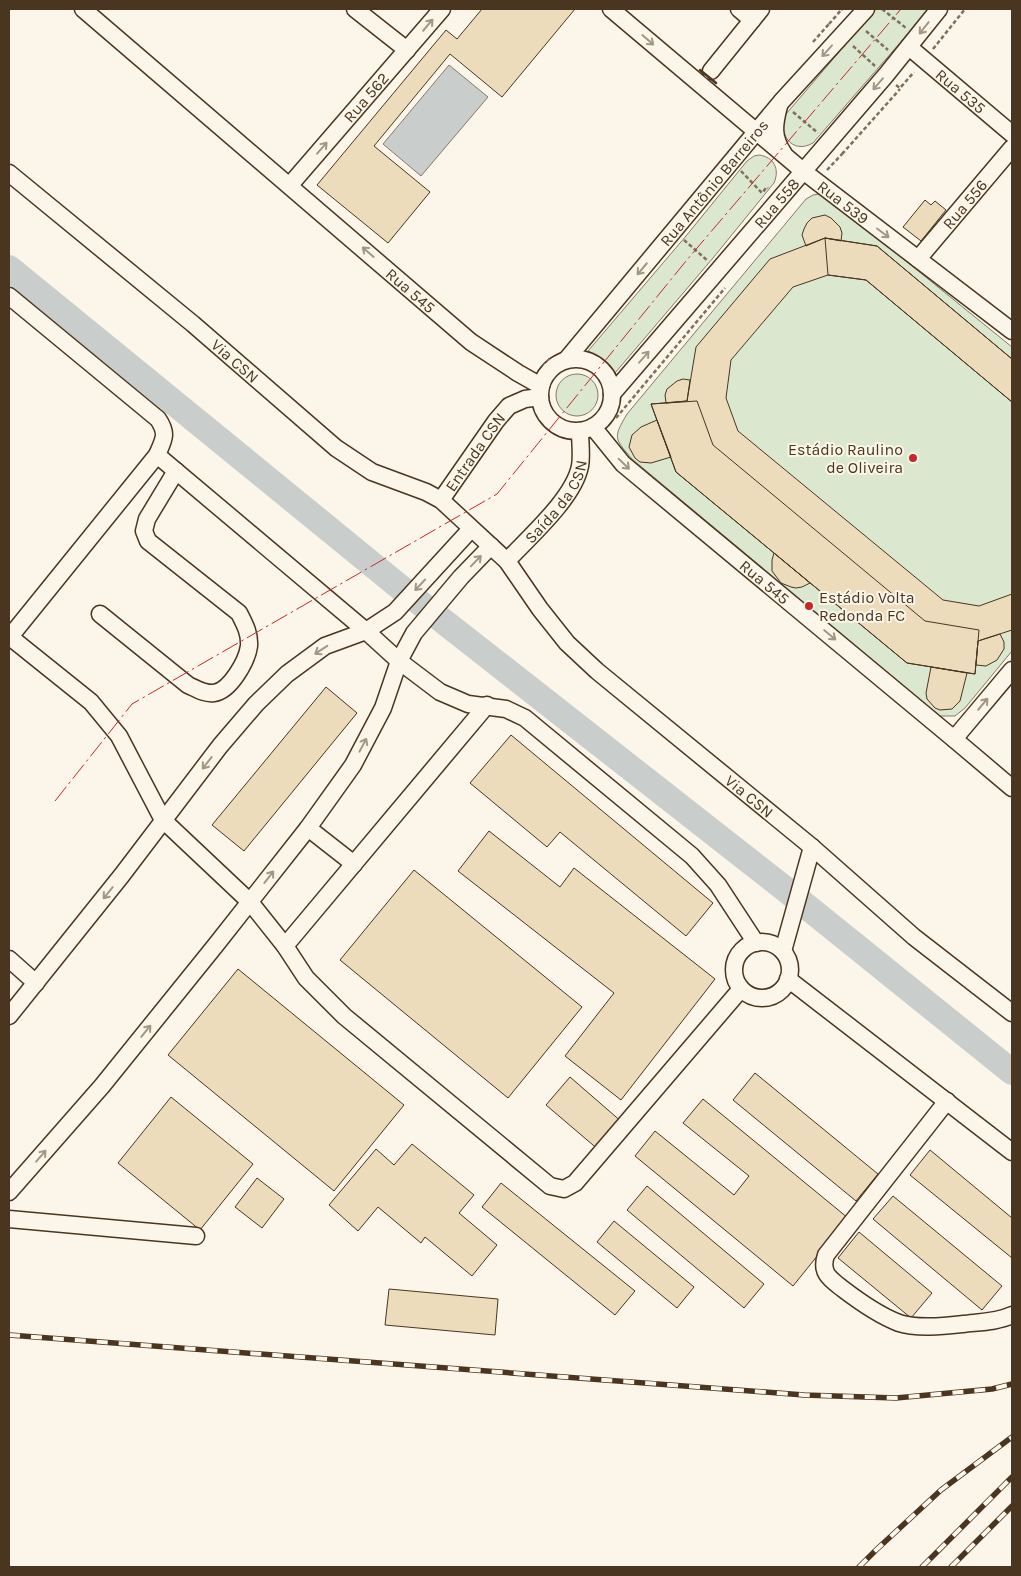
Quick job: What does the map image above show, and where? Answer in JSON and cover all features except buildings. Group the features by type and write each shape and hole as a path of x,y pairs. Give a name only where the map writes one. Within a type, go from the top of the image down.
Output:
{"street":[{"name":"Rua 545","path":"83,9 471,342 518,372 541,391"},
{"path":"355,9 407,50"},
{"name":"Rua 562","path":"290,185 442,9"},
{"name":"Rua 539","path":"611,9 803,171 1012,331"},
{"path":"711,71 757,14 739,9"},
{"name":"Rua 558","path":"612,394 886,76 939,9"},
{"name":"Rua Antônio Barreiros","path":"566,360 755,132 841,36 858,13"},
{"name":"Rua 535","path":"904,53 929,55 1012,134"},
{"path":"781,102 776,118 775,132 777,143 786,157"},
{"name":"Rua 556","path":"918,259 1012,148"},
{"name":"Via CSN","path":"9,173 193,324 336,448 372,472 426,492 441,500 507,561 540,609 567,643 597,670 812,847 914,937 1012,1013"},
{"path":"9,296 158,419 164,428 164,439 157,455 9,638 91,702 119,736 163,820 250,902 285,946 306,978 344,1016 550,1186 564,1189 575,1183 741,989"},
{"path":"566,360 588,360 605,373 610,383 611,404 607,413 601,421 586,429 568,430 557,426 548,418 543,408 541,391 547,374 555,366 566,360"},
{"name":"Entrada CSN","path":"441,500 496,420 509,406 541,391"},
{"name":"Rua 545","path":"586,429 622,464 1012,788"},
{"name":"Saída da CSN","path":"507,561 560,504 571,487 580,466 586,429"},
{"path":"157,455 399,661 440,692 468,704 506,709 525,718 692,856 718,885 756,942"},
{"path":"100,614 188,685 202,692 216,693 228,685 241,669 249,646 248,629 239,613 148,541 144,531 147,519 176,471"},
{"path":"9,1016 122,875 226,739 256,704 287,674 325,646 366,631 395,612 471,529"},
{"path":"9,1192 102,1086 308,828 353,765 383,708 399,661 414,633 461,577 491,546"},
{"path":"954,738 1012,670"},
{"path":"285,946 487,705"},
{"path":"308,828 354,864"},
{"path":"783,951 812,847"},
{"path":"756,942 766,942 775,945 783,951 788,959 790,969 784,987 777,994 758,998 749,995 741,989 736,981 735,961 747,946 756,942"},
{"path":"9,959 36,983"},
{"path":"788,979 1012,1152"},
{"path":"947,1102 826,1255 823,1264 825,1272 830,1279 866,1306 900,1323 931,1327 1000,1320 1012,1315"},
{"path":"9,1219 196,1236"}],"path":[{"path":"904,53 858,13 842,9 829,24 900,88 929,55"},
{"path":"956,12 960,16 966,9"},
{"path":"732,161 762,193 767,187 769,189"},
{"path":"683,239 709,262"},
{"path":"616,418 730,282"}],"green space":[{"path":"876,9 928,9 813,143 805,146 793,144 788,140 783,129 786,114"},
{"path":"759,155 769,158 774,164 776,178 774,183 615,373 601,358 588,351 747,161"},
{"path":"819,194 838,206 1012,347 1012,651 965,708 955,716 940,716 632,459 617,438 619,428 627,414 806,199"},
{"path":"573,374 581,374 592,380 598,395 592,410 581,416 573,416 562,410 556,399 556,391 562,380"}],"shaded area":[{"path":"449,65 488,97 421,176 383,144"}],"waterway":[{"path":"9,268 401,588 785,889 1012,1072"}],"railway":[{"path":"9,1335 804,1395 896,1398 992,1389 1012,1384"},
{"path":"859,1567 941,1490 1012,1437"},
{"path":"922,1567 1012,1477"},
{"path":"951,1567 1012,1506"}],"wall":[{"path":"700,70 716,83"}],"power":[{"path":"55,801 132,704 497,494 686,261 901,9"}],"place":[{"name":"Estádio Raulino de Oliveira","path":"913,458"},
{"name":"Estádio Volta Redonda FC","path":"809,606"}]}
